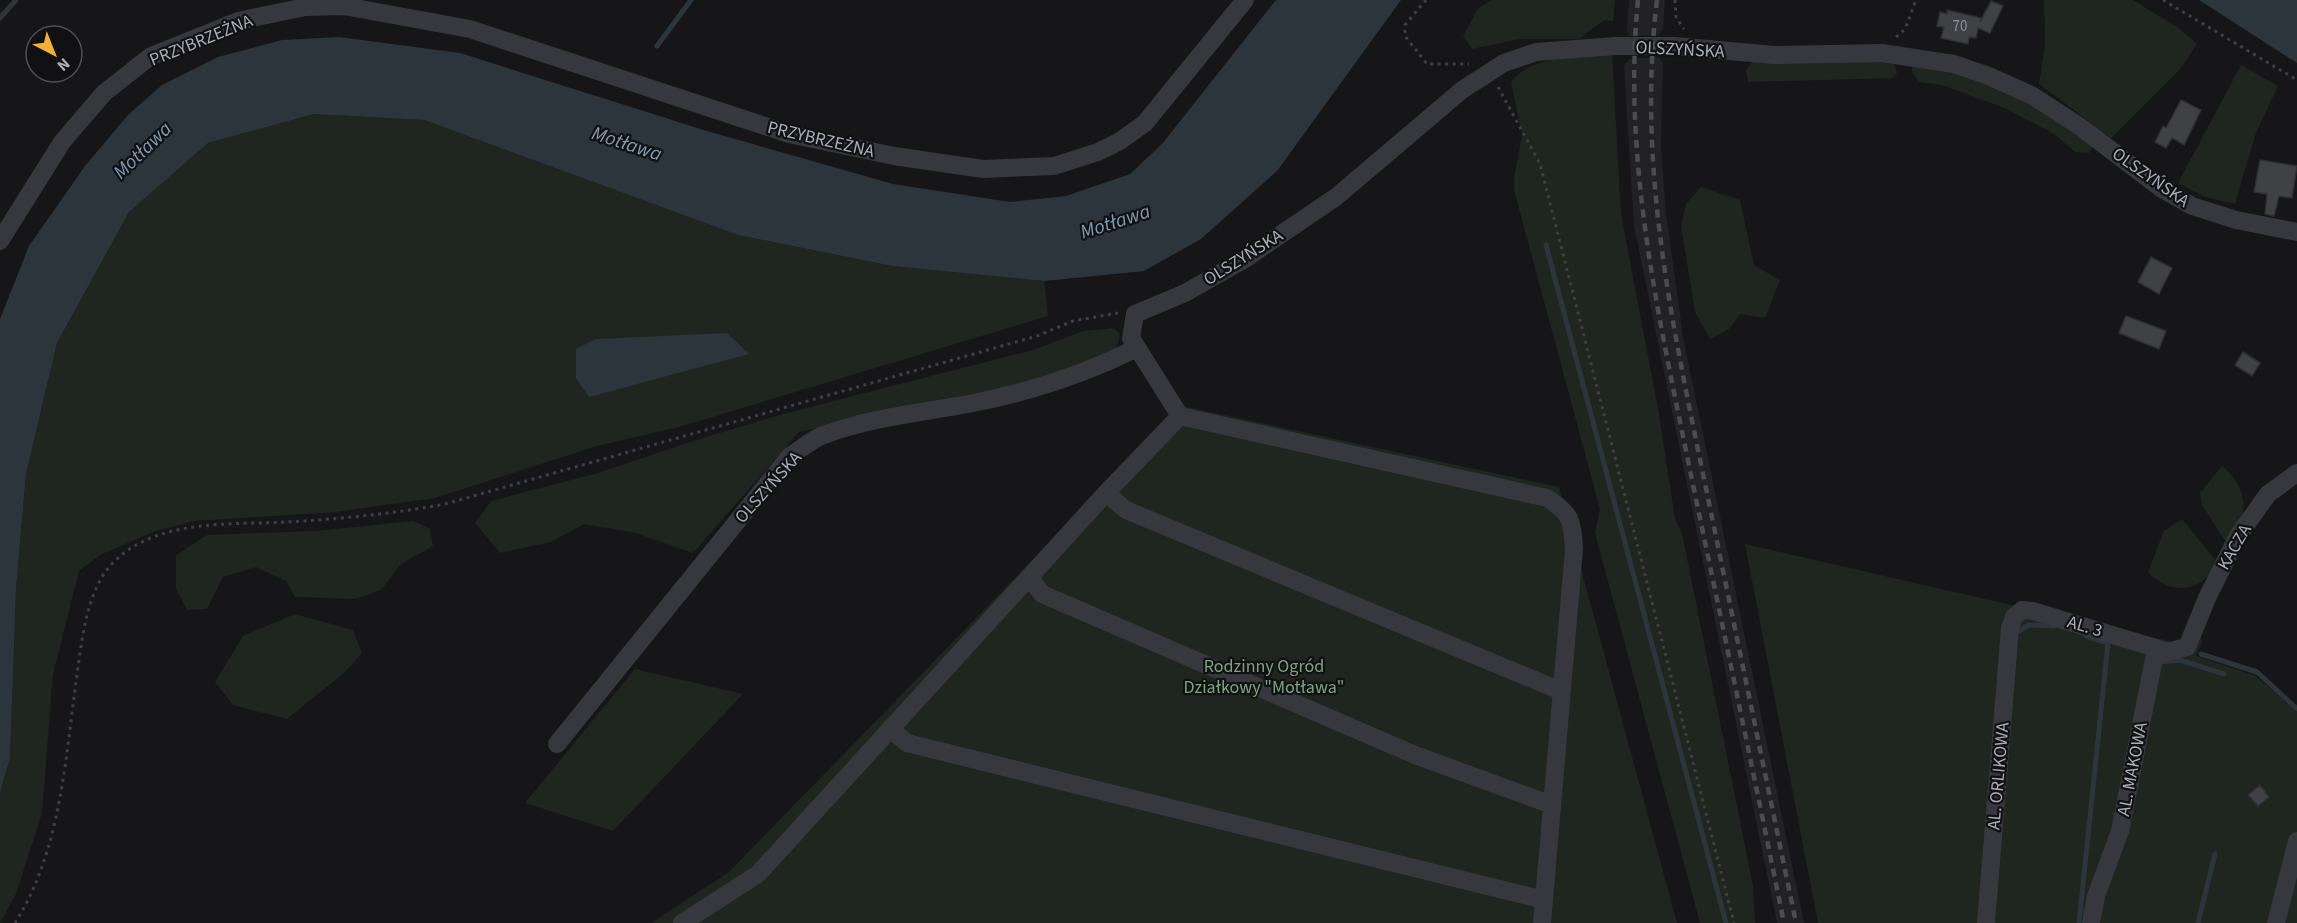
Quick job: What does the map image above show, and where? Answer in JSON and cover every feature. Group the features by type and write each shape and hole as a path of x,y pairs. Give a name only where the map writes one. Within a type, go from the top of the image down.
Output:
{"street":[{"name":"PRZYBRZEŻNA","path":"0,241 62,142 104,93 151,56 238,21 305,7 339,3 470,29 789,134 894,156 983,169 1054,166 1098,152 1120,141 1145,123 1245,0"},
{"name":"OLSZYŃSKA","path":"1135,314 1185,293 1254,253 1336,197 1462,90 1481,68 1536,52 1615,46 1675,46 1774,56 1882,53 1954,64 1989,76 2033,96 2082,128 2162,189 2192,206 2236,220 2297,232"},
{"path":"1135,314 1131,338 1178,414 1547,498 1563,508 1572,522 1574,549 1542,923"},
{"name":"OLSZYŃSKA","path":"557,744 790,456 819,437 891,417 971,403 1058,380 1108,363 1137,348"},
{"path":"682,923 758,874 1178,414"},
{"name":"KACZA","path":"2193,637 2207,598 2238,536 2268,494 2297,473"},
{"path":"1106,493 1126,510 1561,691"},
{"path":"1029,577 1042,594 1415,755 1552,806"},
{"name":"AL. 3","path":"2010,628 2017,613 2032,611 2169,652"},
{"name":"AL. ORLIKOWA","path":"1986,923 2010,628"},
{"name":"AL. MAKOWA","path":"2091,923 2096,896 2120,831 2154,659 2162,653 2183,650 2193,637"},
{"path":"890,729 907,743 1544,900"},
{"path":"2276,923 2297,841"}],"path":[{"path":"1426,0 1405,25 1405,36 1426,64 1481,68 1540,164 1544,175 1734,923"},
{"path":"1675,0 1676,17 1683,29 1689,33"},
{"path":"1889,41 1905,29 1916,0"},
{"path":"2163,0 2297,80"},
{"path":"15,923 39,876 53,826 61,788 82,637 92,599 103,576 116,559 132,548 173,531 203,526 356,517 445,504 1037,336 1073,321 1093,316 1135,314"}],"shaded area":[{"path":"1629,0 1665,0 1663,30 1658,35 1630,36 1627,31"},
{"path":"1658,57 1663,63 1661,146 1666,213 1683,337 1804,923 1777,923 1634,226 1624,66 1629,59"}],"green space":[{"path":"1492,0 1615,0 1613,21 1604,20 1579,39 1519,39 1472,49 1463,36 1478,8"},
{"path":"2044,0 2133,0 2177,27 2197,44 2181,68 2111,138 2039,84 2045,45"},
{"path":"1612,54 1621,214 1659,414 1675,519 1682,533 1753,886 1755,923 1700,923 1595,533 1600,509 1514,190 1522,135 1511,82 1531,66 1544,62"},
{"path":"1893,60 1897,73 1892,78 1748,82 1746,70 1752,62"},
{"path":"1912,63 1961,74 2008,93 2052,117 2094,145 2089,153 2075,152 2054,134 2005,108 1942,85 1919,82 1912,72"},
{"path":"2241,65 2278,86 2256,133 2235,204 2205,197 2178,183"},
{"path":"314,114 424,120 738,235 892,266 1044,281 1048,316 679,427 597,446 435,498 335,512 194,521 153,532 100,555 79,571 53,674 42,813 16,894 0,923 0,794 10,758 16,590 26,474 57,343 129,212 208,143"},
{"path":"1701,187 1740,200 1754,265 1780,280 1765,318 1740,314 1729,329 1710,339 1695,312 1681,226 1686,204"},
{"path":"1114,328 1120,334 1116,352 1036,380 799,432 693,553 636,533 584,524 551,542 500,553 475,523 491,501 598,473 779,415 1033,350 1083,331"},
{"name":"Rodzinny Ogród Działkowy \"Motława\"","path":"1182,406 1559,487 1677,923 651,923 729,872"},
{"path":"2222,466 2239,486 2244,503 2244,512 2237,528 2225,541 2202,505 2200,493"},
{"path":"2182,519 2217,562 2204,580 2186,588 2176,588 2157,580 2148,572 2164,531"},
{"path":"413,521 430,529 433,546 401,564 381,590 355,599 295,597 286,581 256,567 223,577 207,609 187,610 176,589 176,555 207,535 315,531"},
{"path":"1745,544 2173,642 2188,635 2203,640 2196,656 2256,676 2297,712 2297,923 1818,923"},
{"path":"295,614 353,630 362,653 344,673 287,719 233,705 215,682 243,636"},
{"path":"635,669 743,694 613,831 525,803"}],"water":[{"name":"Motława","path":"1276,0 1401,0 1277,171 1201,239 1144,271 1044,281 892,266 738,235 424,120 314,114 208,143 129,212 57,343 26,474 16,590 10,758 0,793 0,319 29,246 85,166 128,115 162,85 218,57 282,40 339,37 460,53 707,131 893,184 1010,202 1066,196 1130,174 1162,144"},
{"path":"2199,0 2297,0 2297,63"},
{"path":"727,333 749,354 589,397 576,378 576,349 596,339"}],"building":[{"path":"1991,1 2003,6 1990,33 1978,28 1976,38 1969,37 1968,44 1941,38 1944,27 1937,26 1940,12 1947,14 1947,10 1981,18 1980,22"},
{"path":"2181,100 2201,110 2184,145 2172,138 2166,148 2155,142 2163,126 2166,128"},
{"path":"2260,160 2297,166 2292,198 2279,196 2274,216 2265,214 2267,194 2254,192"},
{"path":"2151,257 2172,268 2159,294 2138,282"},
{"path":"2126,316 2166,331 2159,349 2119,333"},
{"path":"2243,352 2260,363 2252,376 2235,365"},
{"path":"2260,785 2269,797 2258,806 2248,795"}],"waterway":[{"path":"0,18 16,0"},
{"path":"657,46 691,0"},
{"path":"1546,245 1726,923"},
{"path":"2019,631 2029,625 2054,626"},
{"path":"2079,923 2108,643 2086,636"},
{"path":"2201,654 2257,672 2297,709"},
{"path":"2162,662 2180,660 2224,674"},
{"path":"2198,923 2215,854"}],"railway":[{"path":"1638,0 1634,61 1635,122 1647,242 1668,361 1784,923"},
{"path":"1657,0 1652,64 1651,127 1662,253 1684,378 1796,923"}]}
